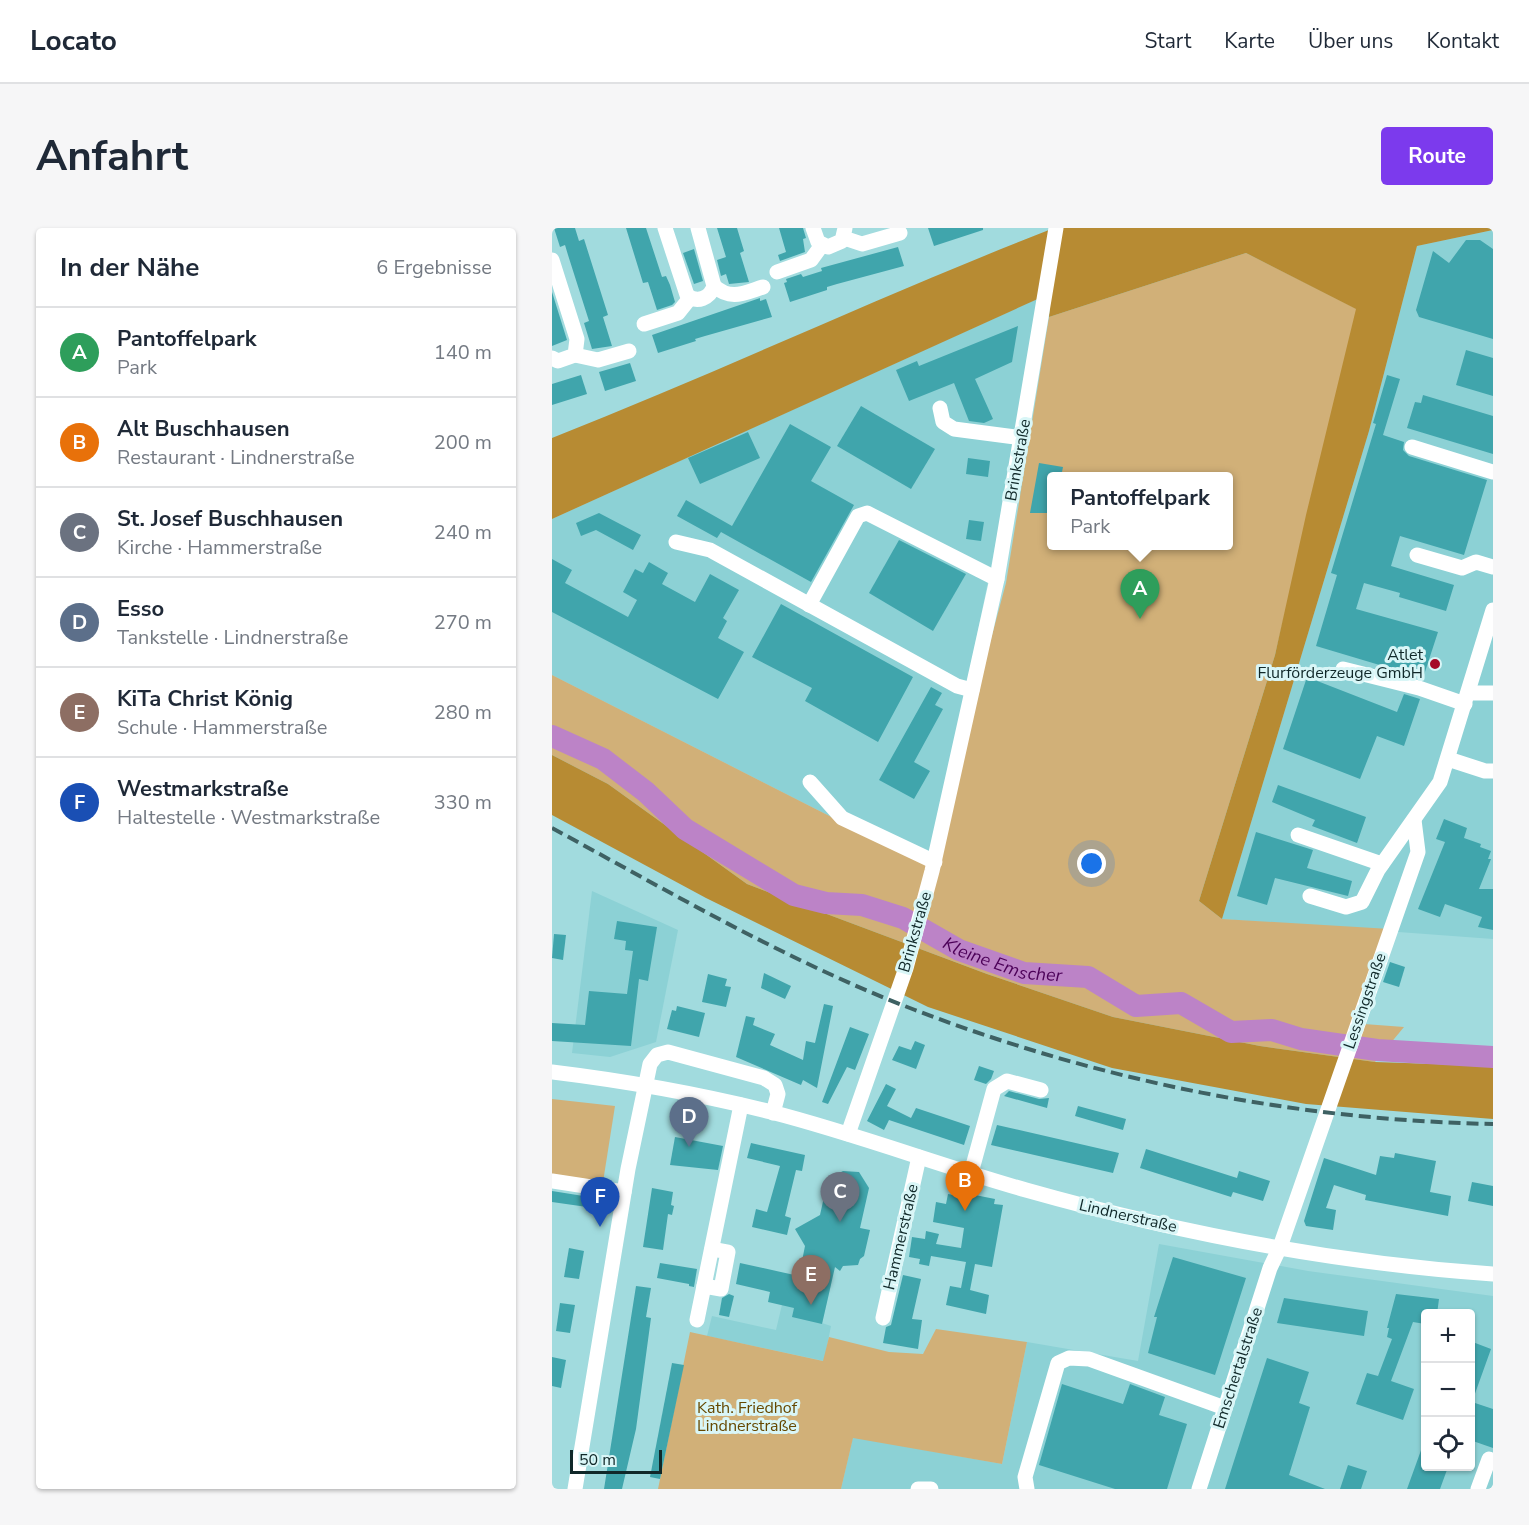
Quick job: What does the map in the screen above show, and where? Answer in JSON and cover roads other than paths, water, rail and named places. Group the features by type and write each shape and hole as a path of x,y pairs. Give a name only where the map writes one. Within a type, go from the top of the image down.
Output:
{"street":[{"path":"665,228 684,288 690,298"},
{"path":"698,228 714,286 722,293 732,296 763,287"},
{"path":"813,228 818,242 822,245 839,244 845,233 862,244 900,233"},
{"name":"Brinkstraße","path":"848,1134 906,968 935,862 997,579 1023,438 1056,228"},
{"path":"777,272 811,260 822,245"},
{"path":"552,260 577,339 575,356"},
{"path":"690,298 708,297 714,286"},
{"path":"644,324 678,313 690,298"},
{"path":"552,358 558,361 575,356 598,360 629,351"},
{"path":"940,408 943,422 954,429 1023,438"},
{"path":"1412,447 1493,472"},
{"path":"809,605 858,516 867,513 997,579"},
{"path":"676,542 710,550 957,686 972,690"},
{"path":"1418,555 1462,568 1476,562 1493,567"},
{"path":"1311,896 1346,906 1355,906 1362,902 1382,864 1440,782 1493,610"},
{"path":"1343,669 1467,698 1493,693"},
{"path":"1448,759 1485,771 1493,771"},
{"path":"810,782 842,818 935,862"},
{"name":"Lessingstraße","path":"1280,1247 1418,852 1414,820"},
{"path":"1298,835 1382,864"},
{"path":"575,1489 624,1192 650,1064 657,1054 668,1052 764,1078 775,1085 778,1094 773,1113"},
{"name":"Lindnerstraße","path":"552,1072 645,1086 741,1105 848,1134 971,1173 1129,1216 1280,1247 1380,1262 1493,1274"},
{"path":"971,1173 994,1089 1007,1081 1041,1090"},
{"path":"697,1320 741,1105"},
{"name":"Hammerstraße","path":"883,1318 919,1157"},
{"path":"552,1181 624,1192"},
{"name":"Emschertalstraße","path":"1199,1489 1270,1268 1280,1247"},
{"path":"1027,1489 1025,1477 1046,1400 1058,1363 1069,1358 1089,1359 1225,1408"},
{"path":"1478,1489 1489,1459"},
{"path":"918,1489 931,1489"}],"waterway":[{"name":"Kleine Emscher","path":"552,736 603,759 646,792 685,829 794,895 826,903 862,905 903,918 959,950 1024,973 1088,977 1136,1006 1181,1003 1231,1032 1272,1030 1301,1039 1377,1050 1493,1057"}],"railway":[{"path":"552,828 730,925 822,970 915,1010 985,1035 1127,1076 1272,1105 1419,1121 1493,1124"}],"place":[{"name":"Pantoffelpark","path":"1140,619"},
{"name":"Atlet Flurförderzeuge GmbH","path":"1435,664"},
{"name":"Esso","path":"689,1147"},
{"name":"Alt Buschhausen","path":"965,1211"},
{"name":"St. Josef Buschhausen","path":"840,1222"},
{"name":"Westmarkstraße","path":"600,1227"},
{"name":"KiTa Christ König","path":"811,1305"}],"park label":[{"name":"Kath. Friedhof Lindnerstraße","path":"747,1417"}]}
